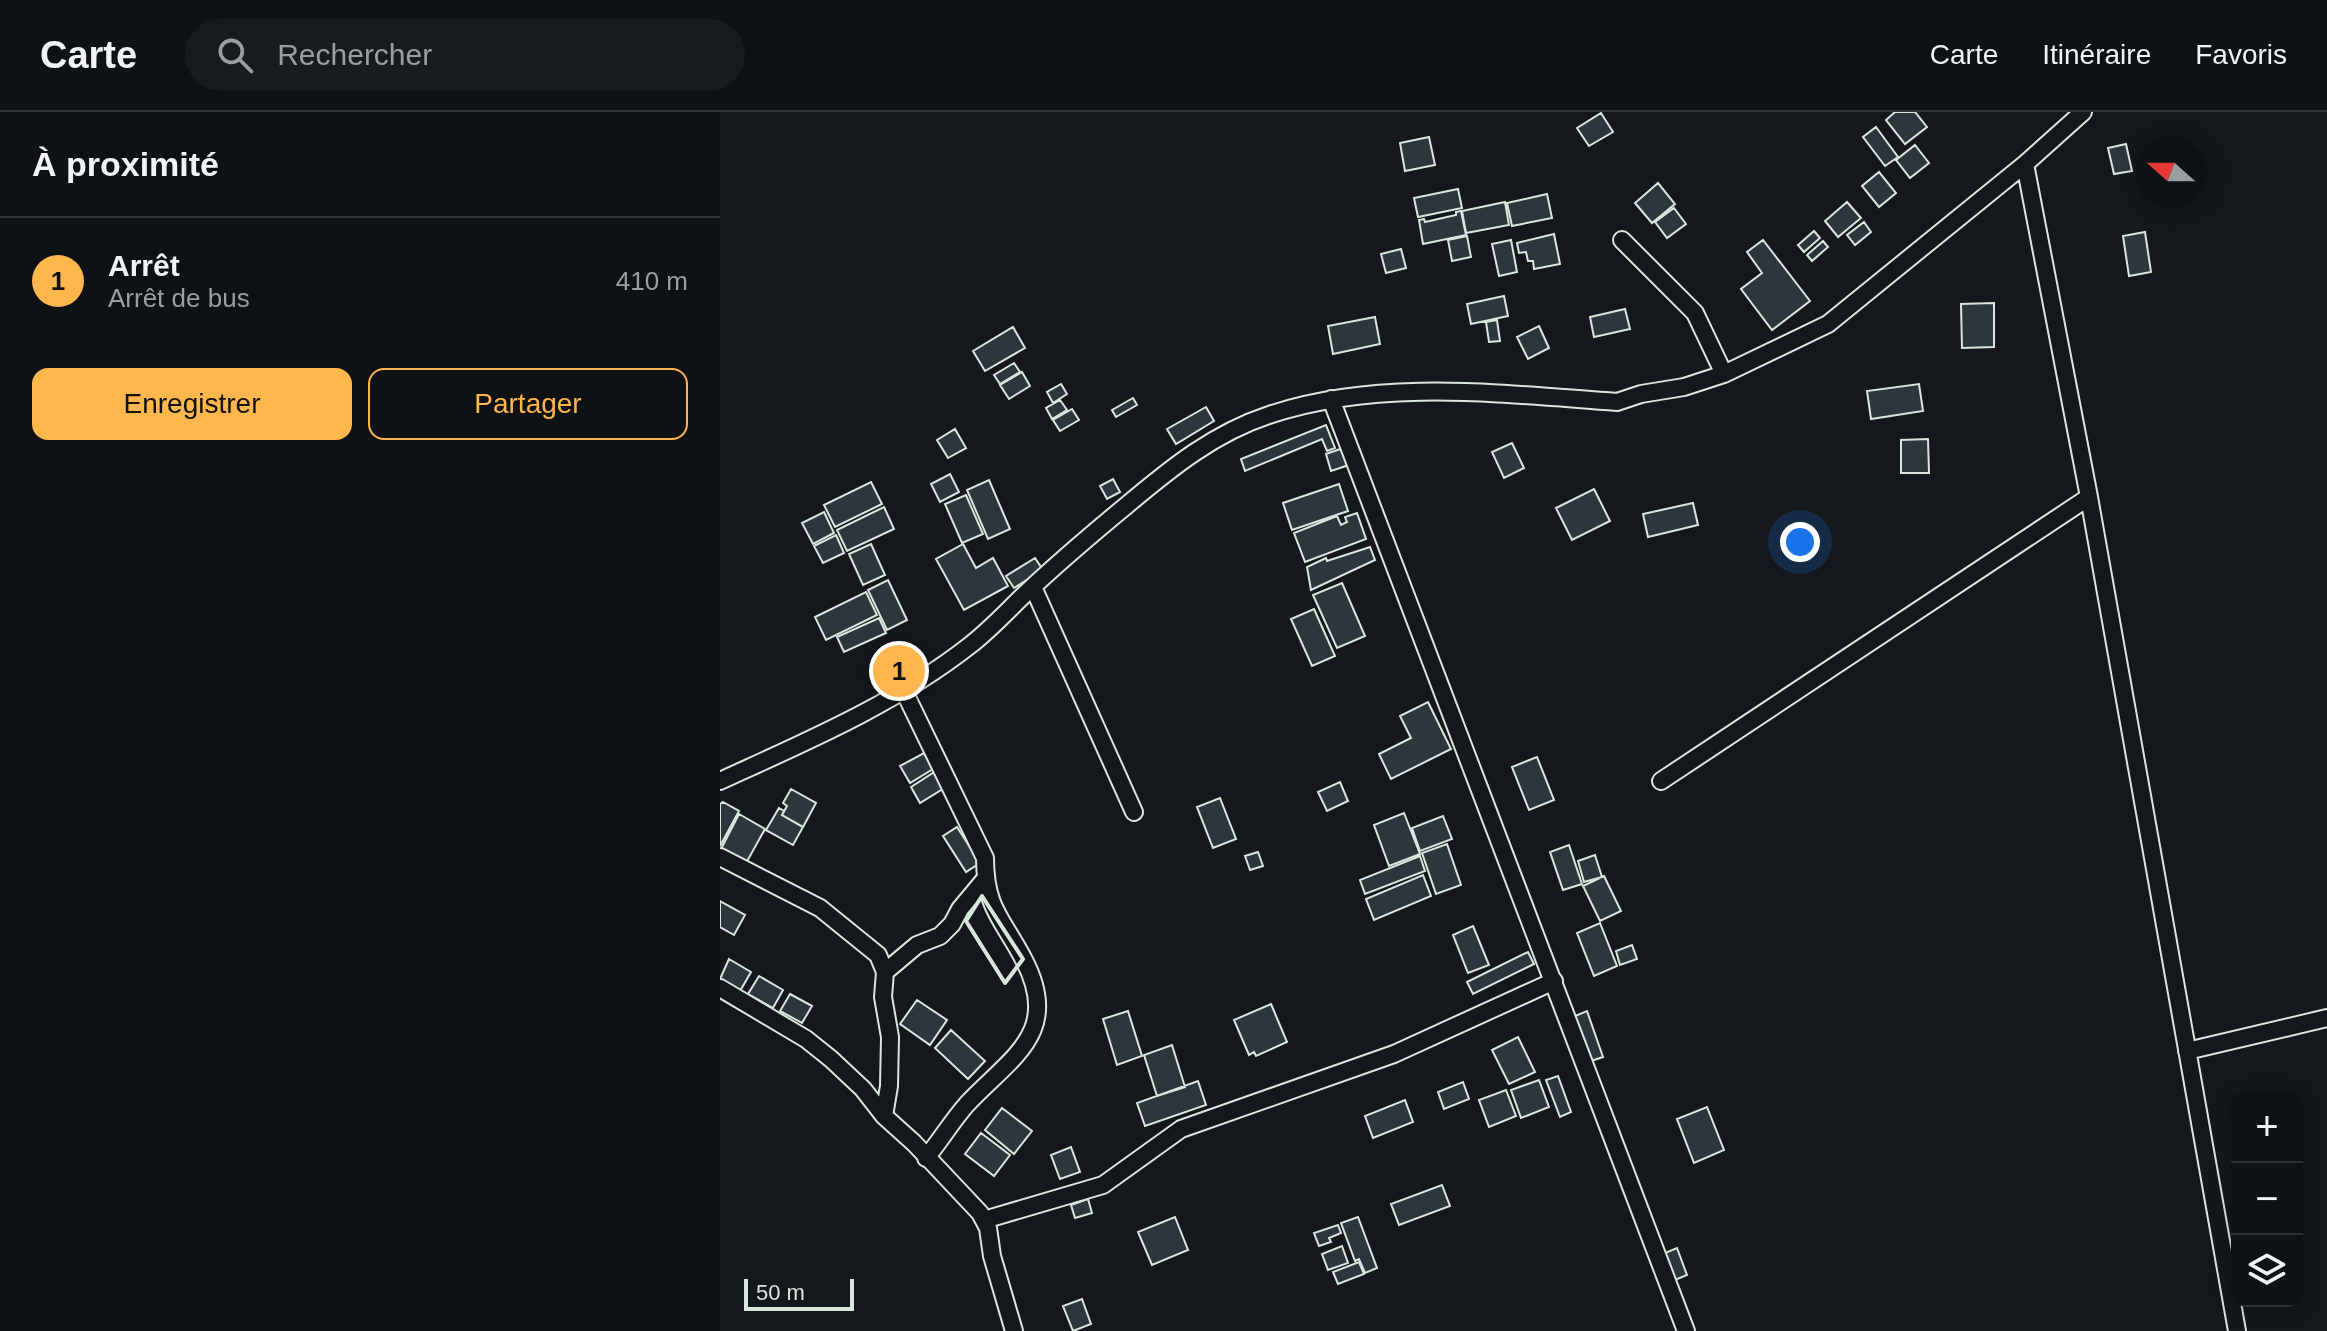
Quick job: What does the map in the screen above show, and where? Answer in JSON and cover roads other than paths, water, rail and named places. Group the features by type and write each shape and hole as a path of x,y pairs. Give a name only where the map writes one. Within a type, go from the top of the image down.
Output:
{"street":[{"path":"720,781 802,743 903,689 971,645 1062,559 1190,454 1235,428 1298,406 1331,399 1437,393 1617,402 1641,394 1684,387 1724,374 1828,324 2025,164 2083,112"},
{"path":"2025,164 2089,497 2237,1331"},
{"path":"1622,240 1695,313 1724,374"},
{"path":"1331,399 1686,1331"},
{"path":"1661,781 2089,497"},
{"path":"1033,587 1134,812"},
{"path":"903,689 985,858 985,879 992,907 1026,962 1038,998 1035,1026 1020,1053 965,1107 926,1158"},
{"path":"720,857 820,908 878,955 885,972 883,997 890,1037 889,1086 884,1116"},
{"path":"885,972 917,945 940,936 985,879"},
{"path":"984,1220 1103,1185 1181,1129 1394,1054 1554,981"},
{"path":"720,988 806,1039 863,1089 884,1116 914,1143 984,1220 1014,1331"},
{"path":"2187,1051 2327,1018"}],"place":[{"name":"Arrêt","path":"899,671"}]}
